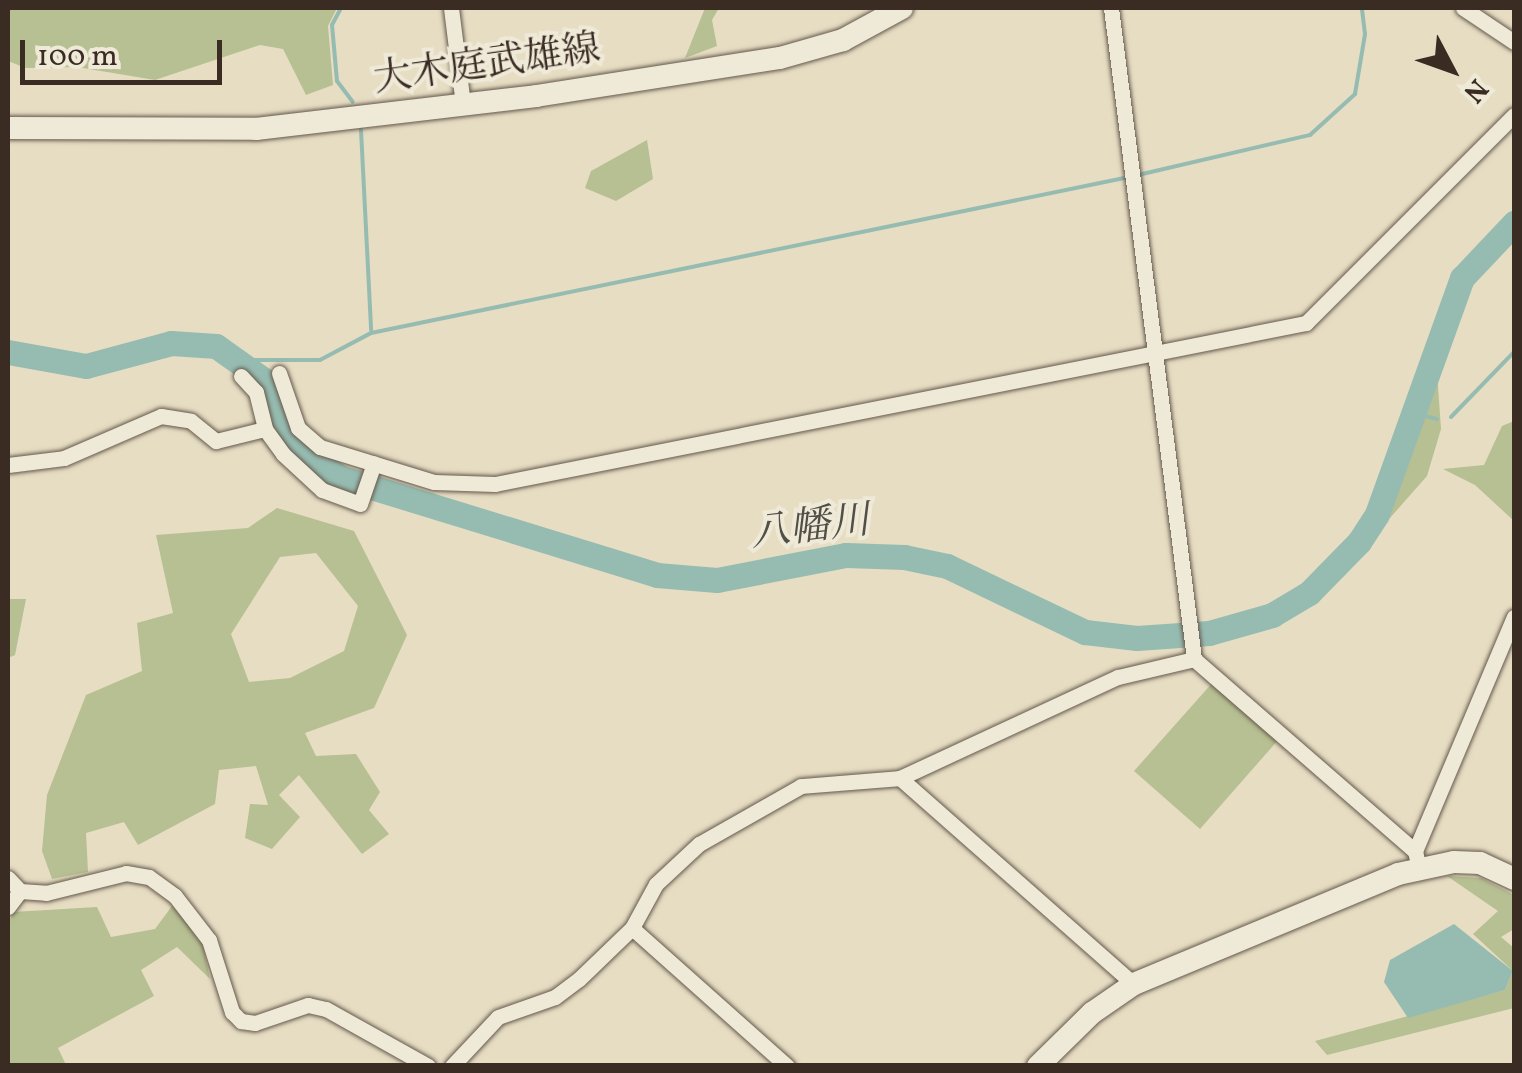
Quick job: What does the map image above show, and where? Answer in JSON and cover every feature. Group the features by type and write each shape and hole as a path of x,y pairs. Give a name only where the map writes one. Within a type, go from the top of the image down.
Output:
{"main road":[{"name":"大木庭武雄線","path":"8,128 256,129 463,106 780,58 843,40 902,8"},
{"path":"1038,1066 1092,1013 1134,984 1417,860 1480,863 1514,879"}],"street":[{"path":"451,8 463,106"},
{"path":"1111,8 1194,655 1417,860 1514,618"},
{"path":"1462,8 1514,42"},
{"path":"279,374 298,428 320,447 434,482 495,484 1306,323 1514,116"},
{"path":"241,376 256,392 265,429 322,490 360,504 374,463"},
{"path":"8,465 64,458 161,416 191,421 216,441 265,429"},
{"path":"452,1066 498,1017 555,997 632,928 656,884 685,855 801,786 900,778 1118,678 1194,655"},
{"path":"900,778 1134,984"},
{"path":"8,908 14,884 46,893 126,872 150,877 175,896 209,940 232,1012 241,1021 254,1024 308,1005 326,1009 428,1066"},
{"path":"632,928 787,1066"}],"green space":[{"path":"8,8 337,8 328,26 333,85 306,95 283,49 260,45 155,80 77,67 26,68 8,61"},
{"path":"705,8 719,8 712,20 717,46 685,58"},
{"path":"647,140 653,179 616,201 585,188 591,171"},
{"path":"1437,372 1441,429 1427,476 1382,527"},
{"path":"1514,421 1514,521 1475,485 1443,469 1484,465 1502,426"},
{"path":"277,508 354,531 407,635 374,708 305,733 316,756 356,754 380,792 369,810 389,834 362,854 299,775 279,795 300,817 272,849 245,838 250,804 268,805 256,766 219,770 215,804 138,845 124,822 86,833 88,872 52,879 42,851 47,795 86,695 142,671 137,623 173,613 156,535 248,528","holes":["316,553 358,606 344,651 290,678 249,682 231,634 280,557"]},
{"path":"8,599 26,599 15,655 8,658"},
{"path":"1214,681 1279,739 1200,829 1134,771"},
{"path":"1447,876 1481,878 1514,895 1514,929 1501,937 1514,948 1514,1008 1327,1055 1315,1041 1505,990 1513,971 1473,934 1498,911"},
{"path":"172,906 202,941 210,979 177,947 141,970 154,996 58,1048 66,1065 8,1066 8,925 13,912 97,907 111,937 155,929"}],"water":[{"path":"1454,924 1513,971 1505,990 1408,1018 1384,982 1390,960"}],"waterway":[{"path":"341,8 332,25 337,81 353,102"},
{"path":"1138,175 1310,135 1355,94 1365,34 1362,8"},
{"path":"361,130 371,330"},
{"path":"244,360 320,360 371,333 1129,177"},
{"name":"八幡川","path":"8,352 86,366 171,343 216,346 264,380 299,452 342,478 657,575 717,580 846,555 904,557 947,566 1085,632 1137,638 1209,633 1272,615 1309,593 1359,542 1377,514 1462,278 1514,223"},
{"path":"1451,417 1514,352"},
{"path":"1412,412 1437,419"}]}
